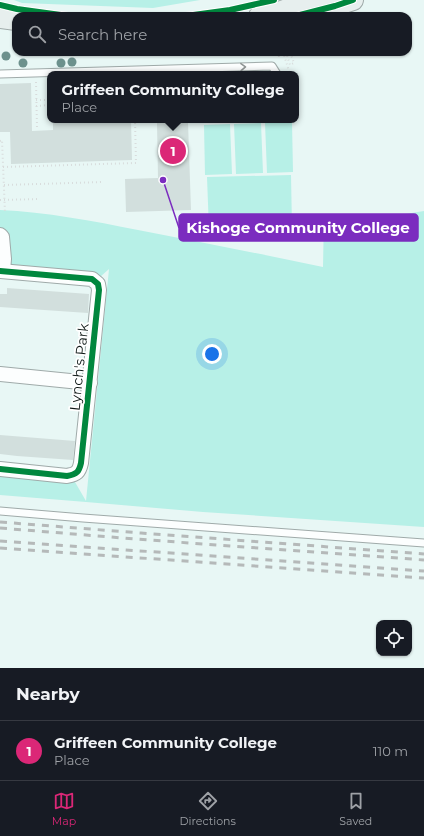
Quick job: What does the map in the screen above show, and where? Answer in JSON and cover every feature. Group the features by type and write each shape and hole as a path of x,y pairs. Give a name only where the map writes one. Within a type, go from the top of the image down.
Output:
{"street":[{"path":"279,12 312,0"},
{"path":"311,12 353,0"},
{"path":"0,18 12,20"},
{"path":"0,26 12,28"},
{"path":"0,235 2,237 4,259 2,271"},
{"name":"Lynch's Park","path":"0,469 67,476 80,470 99,290 98,284 92,279 2,271"},
{"name":"Lynch's Park","path":"0,374 90,383"}],"lane":[{"path":"157,71 272,66 275,71"},
{"path":"0,74 47,73"},
{"path":"0,511 424,543"}],"path":[{"path":"284,56 289,71"},
{"path":"287,56 290,65 294,63 291,56"},
{"path":"36,80 37,128"},
{"path":"36,100 47,100"},
{"path":"36,106 47,105"},
{"path":"3,167 136,163 135,123"},
{"path":"0,140 2,140 5,213"},
{"path":"4,185 103,182"},
{"path":"0,200 40,198"}],"green space":[{"path":"14,0 200,0 153,8 22,3"},
{"path":"261,123 263,173 236,174 234,124"},
{"path":"265,123 292,123 293,172 267,173"},
{"path":"230,124 232,174 205,175 204,125"},
{"path":"291,175 292,228 209,230 207,177"},
{"path":"0,210 87,220 323,267 324,216 387,217 424,211 424,527 203,512 0,495 0,464 68,470 86,501 109,269 90,286 0,278"}],"building":[{"path":"31,83 32,131 53,130 53,123 131,123 132,160 11,164 10,132 0,132 0,84"},
{"path":"157,123 188,123 191,210 126,212 125,179 158,178"},
{"path":"7,288 89,294 88,313 0,307 0,294 7,294"},
{"path":"0,435 75,441 73,460 0,454"}],"railway":[{"path":"0,522 424,554"},
{"path":"0,528 424,560"},
{"path":"0,541 424,571"},
{"path":"0,548 424,578"}],"cycle path":[{"path":"215,12 274,0"},
{"path":"312,12 353,0"},
{"path":"0,5 39,12"},
{"path":"0,271 92,279 98,284 99,290 81,463 78,471 67,476 0,469"}],"place":[{"name":"Griffeen Community College","path":"173,151"},
{"name":"Kishoge Community College","path":"163,180"}]}
